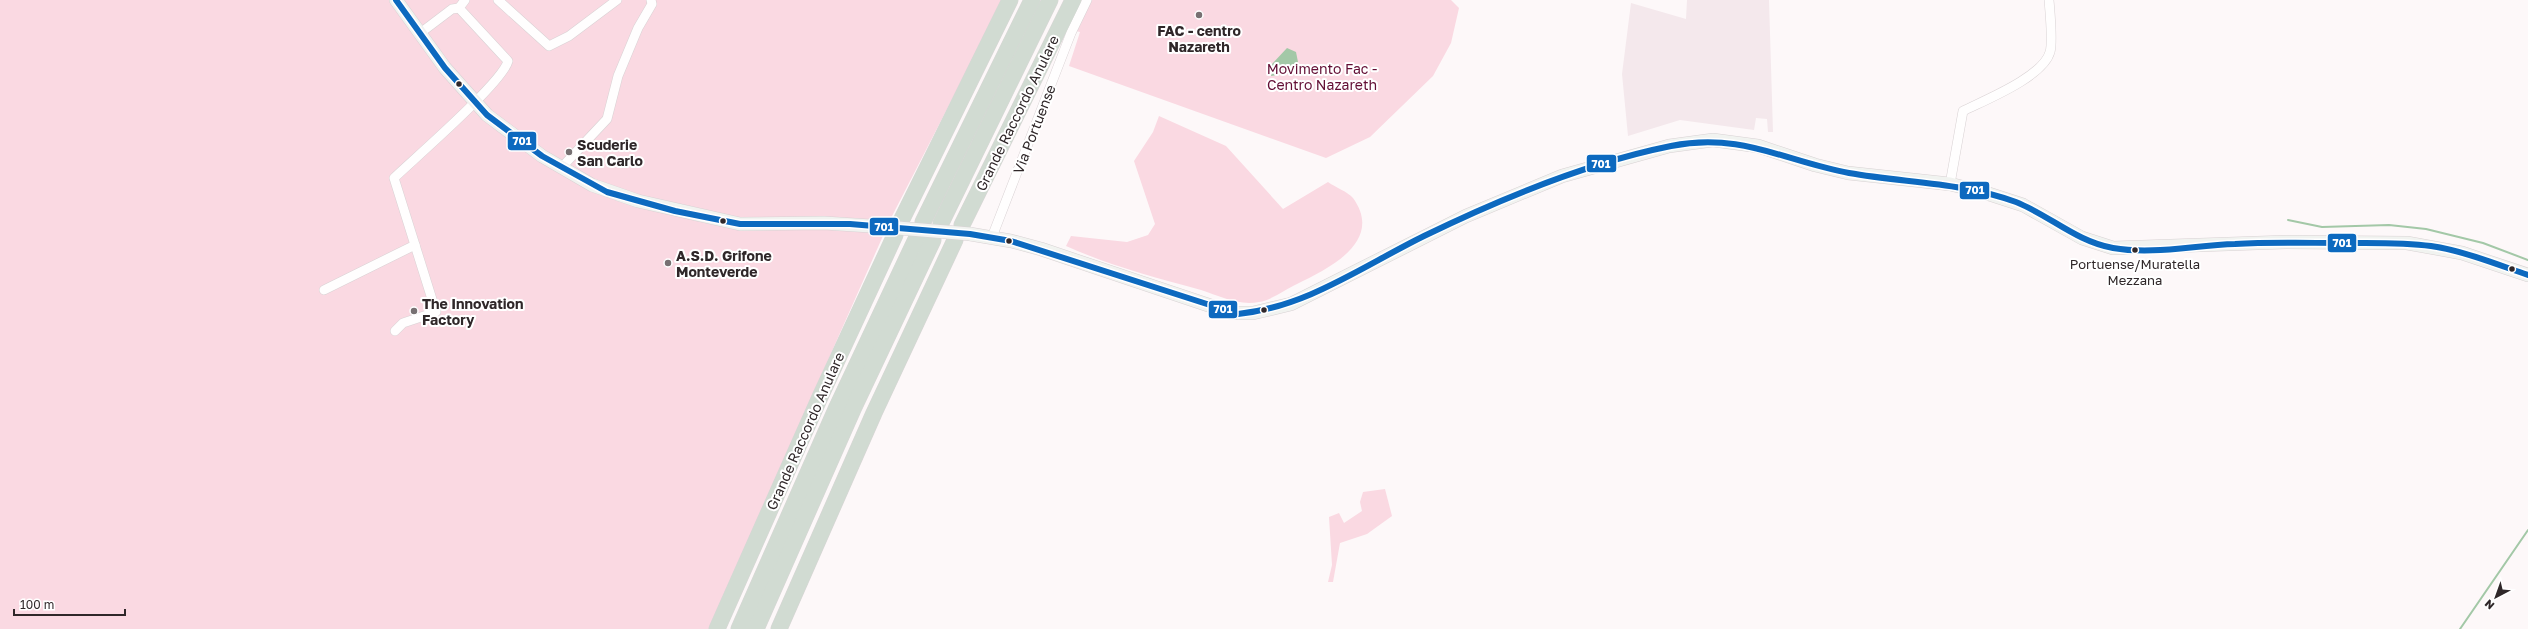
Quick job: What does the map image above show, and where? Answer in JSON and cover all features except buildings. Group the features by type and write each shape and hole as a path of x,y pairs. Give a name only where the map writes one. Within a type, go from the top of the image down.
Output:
{"highway":[{"path":"902,219 1010,0"},
{"path":"923,222 1032,0"},
{"name":"Grande Raccordo Anulare","path":"941,223 1050,0"},
{"name":"Grande Raccordo Anulare","path":"966,230 1073,0"},
{"name":"Grande Raccordo Anulare","path":"717,629 820,397 890,231"},
{"name":"Grande Raccordo Anulare","path":"738,629 834,413 917,237"},
{"path":"756,629 854,407 933,240"},
{"path":"779,629 874,413 955,240"}],"main road":[{"path":"396,0 419,34 474,102 501,126 561,168 592,185 619,196 675,211 740,224 824,223 890,231 966,230 1040,249 1225,311 1241,314 1291,304 1420,238 1498,202 1552,180 1598,165 1688,142 1713,140 1738,142 1848,173 1950,184 1986,192 2023,205 2082,238 2113,248 2286,242 2407,243 2462,252 2528,275"}],"street":[{"path":"419,34 452,9 459,8 465,0"},
{"path":"498,0 549,46 569,36 617,0"},
{"path":"561,168 607,119 618,76 638,28 652,4 651,0"},
{"name":"Via Portuense","path":"992,237 1070,34 1086,0"},
{"path":"1950,184 1963,111 2016,86 2043,63 2050,52 2049,0"},
{"path":"394,331 403,322 436,312 394,178 474,102 506,69 508,61 459,8"},
{"path":"324,290 415,245"}],"shaded area":[{"path":"1687,0 1769,0 1773,132 1768,132 1767,119 1756,118 1754,130 1680,120 1628,136 1622,74 1631,3 1686,19"},
{"path":"1287,48 1296,52 1298,62 1287,74 1271,76 1272,64"}],"green space":[{"path":"0,0 1003,0 890,220 709,629 0,629"},
{"name":"Movimento Fac - Centro Nazareth","path":"1091,0 1451,0 1459,8 1451,43 1433,76 1370,137 1326,158 1069,66 1080,32 1076,31"},
{"path":"1159,116 1226,146 1283,209 1328,182 1345,192 1353,198 1361,213 1362,227 1358,240 1349,251 1324,270 1269,299 1251,303 1236,302 1201,290 1132,271 1066,246 1071,236 1127,242 1148,235 1155,224 1134,161 1153,132"},
{"path":"1385,489 1392,516 1367,534 1340,543 1333,582 1328,582 1332,565 1329,517 1339,513 1344,523 1362,511 1360,502 1363,492"}],"waterway":[{"path":"2288,220 2322,227 2389,225 2426,229 2483,243 2528,260"},
{"path":"2460,629 2528,530"}],"transit line":[{"name":"701","path":"396,0 445,68 487,115 542,156 607,192 675,211 740,224 850,224 970,234 1011,241 1238,314 1263,310 1288,303 1311,294 1334,284 1424,236 1484,208 1545,183 1639,153 1671,146 1696,143 1741,145 1849,173 1975,190 1996,195 2028,207 2087,240 2113,248 2128,250 2159,250 2248,243 2409,244 2431,246 2456,251 2528,275"}],"place":[{"name":"FAC - centro Nazareth","path":"1199,15"},
{"name":"Scuderie San Carlo","path":"569,152"},
{"name":"Portuense/Muratella Mezzana","path":"2135,250"},
{"name":"A.S.D. Grifone Monteverde","path":"668,263"},
{"name":"The Innovation Factory","path":"414,311"}]}
